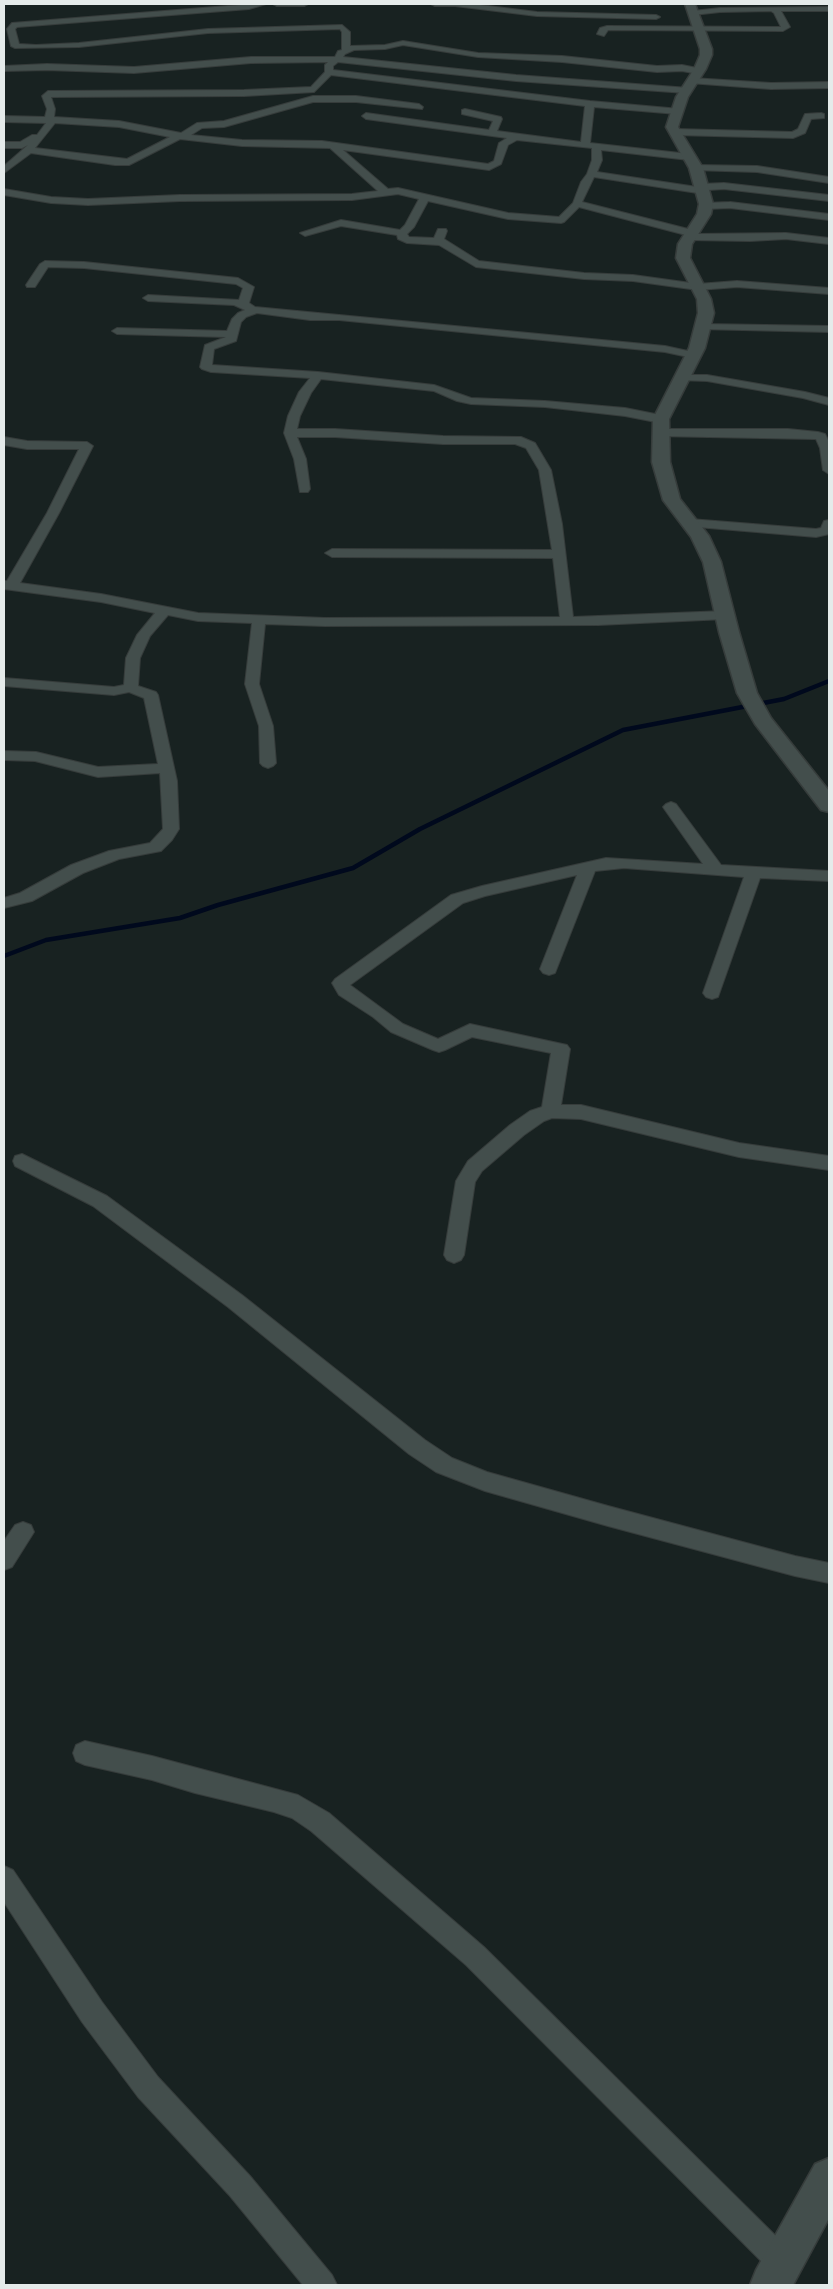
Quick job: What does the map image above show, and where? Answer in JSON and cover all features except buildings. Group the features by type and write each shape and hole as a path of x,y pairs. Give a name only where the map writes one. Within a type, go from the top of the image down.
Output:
{"street":[{"path":"262,4 240,8 15,24 11,29 15,46 36,47 79,45 208,31 342,27 346,32 346,50"},
{"path":"277,4 304,4"},
{"path":"435,4 455,4 536,14 666,17"},
{"path":"692,16 750,30 786,28 776,6"},
{"path":"601,34 607,28 692,16 720,10 776,6 829,9"},
{"path":"692,16 706,49 706,55 677,111 672,127 692,163 704,195 704,214 685,244 683,258 704,299 706,313 694,355 660,426 661,462 672,500 700,536 712,562 747,693 762,720 829,805"},
{"path":"4,68 103,70 135,81 244,93 314,89 329,72 329,65 346,50 408,44 478,56 562,59 657,69 682,68 693,80"},
{"path":"4,170 29,150 41,137 51,120 46,96 51,93 135,81 251,60 338,59 516,78 638,87 693,80 771,86 829,85"},
{"path":"329,72 590,104 677,111"},
{"path":"414,122 414,110 444,86"},
{"path":"629,99 638,87"},
{"path":"29,150 122,162 134,160 200,125 224,124 313,99 426,101"},
{"path":"585,145 590,104"},
{"path":"465,112 498,119 492,133"},
{"path":"366,116 596,146 692,163 757,169 829,180"},
{"path":"675,132 793,135 802,130 808,116 821,116"},
{"path":"4,119 119,124 181,136 250,143 300,142 332,145 489,167 498,162 504,142 516,137"},
{"path":"4,145 22,145 33,137 41,137"},
{"path":"332,145 386,193"},
{"path":"4,192 51,200 88,202 180,198 352,198 398,191 508,216 561,220 577,204 586,182 592,174 597,160 596,146"},
{"path":"592,174 704,195 738,206 829,217"},
{"path":"704,195 724,186 829,198"},
{"path":"305,233 341,223 402,233 409,227 425,197"},
{"path":"577,204 690,235 750,238 786,236 829,241"},
{"path":"442,230 437,238 476,264 584,276 633,278 698,287 737,284 829,291"},
{"path":"402,233 402,237 407,240 444,242"},
{"path":"31,285 45,264 94,266 238,281 249,287 243,304"},
{"path":"148,298 243,304 253,311"},
{"path":"694,355 665,349 339,317 310,317 265,310 253,311 242,315 236,321 230,340 209,347 206,367 211,369 270,370 434,388 471,401 545,404 625,412 660,426 814,435 820,437 826,448 829,470"},
{"path":"703,327 829,329"},
{"path":"117,331 220,336 232,332"},
{"path":"304,489 300,458 290,433 294,416 305,392 318,375"},
{"path":"682,378 707,378 805,395 829,402"},
{"path":"290,433 336,433 443,440 517,440 531,446 545,470 556,524 567,621"},
{"path":"4,441 27,445 87,446 53,513 8,585 164,610 198,618 325,622 567,621 725,615"},
{"path":"690,523 816,533 827,531 829,524"},
{"path":"332,553 560,554"},
{"path":"130,688 132,684 133,658 144,634 164,610"},
{"path":"259,620 252,684 266,726 268,762"},
{"path":"4,682 114,691 130,688 151,695 166,768 171,829 166,837 155,847 115,855 77,869 26,897 4,903"},
{"path":"4,756 36,757 98,772 166,768"},
{"path":"672,807 716,870"},
{"path":"551,1111 561,1049 470,1030 438,1046 397,1028 379,1013 345,992 341,983 457,900 482,891 606,863 829,876"},
{"path":"549,969 588,867"},
{"path":"712,993 754,873"},
{"path":"454,1255 466,1181 475,1166 517,1130 537,1116 551,1111 581,1112 739,1150 829,1163"},
{"path":"22,1161 100,1201 235,1301 417,1447 444,1465 485,1481 608,1516 795,1566 829,1572"},
{"path":"4,1560 23,1532"},
{"path":"86,1753 152,1768 298,1807 320,1822 475,1956 777,2274 829,2178"},
{"path":"4,1879 92,2012 148,2088 240,2186 322,2285"}],"waterway":[{"path":"4,956 46,940 180,918 218,905 353,868 420,829 623,730 784,699 829,681"}]}
